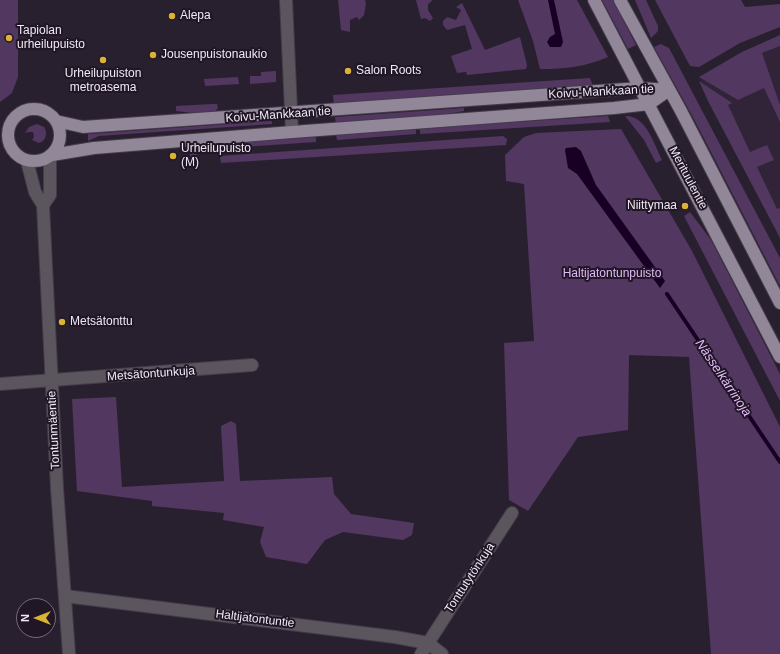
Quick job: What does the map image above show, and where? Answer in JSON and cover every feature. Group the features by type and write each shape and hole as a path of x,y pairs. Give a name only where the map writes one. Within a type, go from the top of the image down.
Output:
{"main road":[{"name":"Merituulentie","path":"594,0 780,357"},
{"name":"Merituulentie","path":"620,0 669,90 780,303"},
{"name":"Koivu-Mankkaan tie","path":"56,121 83,127 292,114 640,88 669,90"},
{"name":"Koivu-Mankkaan tie","path":"51,156 94,148 614,108 649,104 669,90"},
{"path":"0,152 13,152 27,161 39,161 51,156 59,145 60,139 59,127 56,121 44,111 32,109 18,114 13,120 8,136 13,152"},
{"path":"0,126 13,120"}],"street":[{"path":"286,0 292,132"},
{"name":"Tontunmäentie","path":"43,205 50,195 51,156"},
{"name":"Tontunmäentie","path":"27,161 36,192 43,205 51,381 69,654"},
{"name":"Metsätontunkuja","path":"0,384 252,365"},
{"name":"Tonttutytönkuja","path":"421,654 512,513"},
{"name":"Haltijatontuntie","path":"65,596 396,637 428,644 442,654"}],"shaded area":[{"path":"548,0 554,0 563,42 561,47 550,47 547,42 550,37 555,34"},
{"path":"780,36 780,223 699,77"},
{"path":"576,147 581,151 596,185 665,281 660,288 577,174 568,168 565,150 566,148"}],"green space":[{"name":"Tapiolan urheilupuisto","path":"0,0 18,0 18,77 12,93 0,102"},
{"path":"338,0 365,0 366,4 364,15 359,20 357,17 350,20 350,32 341,30"},
{"path":"416,0 433,0 428,4 428,10 433,18 430,21 425,18 421,19"},
{"path":"518,0 577,0 608,57 575,67 540,69 533,41"},
{"path":"602,0 613,0 636,45 628,49"},
{"path":"635,0 646,0 658,26 658,31 651,38"},
{"path":"655,0 741,0 745,7 780,4 780,27 740,43 699,67 690,66"},
{"path":"462,3 485,50 520,37 527,65 526,69 467,75 466,72 457,73 451,56 472,49 465,25 447,30 443,25 443,21 447,17 456,20 461,10 456,7"},
{"path":"780,35 780,46 762,53 780,105 780,122 764,88 738,100 699,77 742,52"},
{"path":"661,44 669,48 780,258 780,286 695,121 654,47"},
{"path":"276,71 276,82 250,84 250,76 261,76 261,72"},
{"path":"238,77 239,84 205,86 204,79"},
{"path":"590,78 593,86 334,106 333,95"},
{"path":"699,81 732,103 728,105 750,152 767,145 774,160 757,167 777,209 780,208 780,238 708,101"},
{"path":"217,104 218,108 212,115 176,111 176,106"},
{"path":"464,108 464,111 431,117 336,124 335,117"},
{"path":"608,116 610,122 420,134 420,128"},
{"path":"625,116 639,120 644,125 662,160 656,163 644,140"},
{"path":"272,121 272,124 99,136 88,141 88,134"},
{"path":"37,124 44,127 46,132 45,139 39,143 32,140 34,137 33,132 25,133 29,127"},
{"path":"416,129 416,134 337,140 336,135"},
{"name":"Haltijatontunpuisto","path":"621,129 692,251 780,427 780,654 711,654 689,357 629,355 628,430 578,437 528,511 509,500 504,343 534,341 524,184 506,181 505,155 524,137 536,133"},
{"path":"316,136 316,142 213,149 190,157 190,150 213,144"},
{"path":"503,136 507,139 506,145 221,163 220,156"},
{"path":"690,212 711,240 780,374 780,401 684,216"},
{"path":"116,397 122,487 224,481 221,426 231,421 236,424 240,481 332,477 334,494 351,514 414,523 412,535 403,540 343,532 325,540 307,564 266,557 260,542 264,527 223,520 224,513 152,506 152,501 77,491 72,399"}],"waterway":[{"name":"Nässelkärrinoja","path":"667,294 780,462"}],"place":[{"name":"Alepa","path":"172,16"},
{"name":"Tapiolan urheilupuisto","path":"9,38"},
{"name":"Jousenpuistonaukio","path":"153,55"},
{"name":"Urheilupuiston metroasema","path":"103,60"},
{"name":"Salon Roots","path":"348,71"},
{"name":"Urheilupuisto (M)","path":"173,156"},
{"name":"Niittymaa","path":"685,206"},
{"name":"Metsätonttu","path":"62,322"}]}
